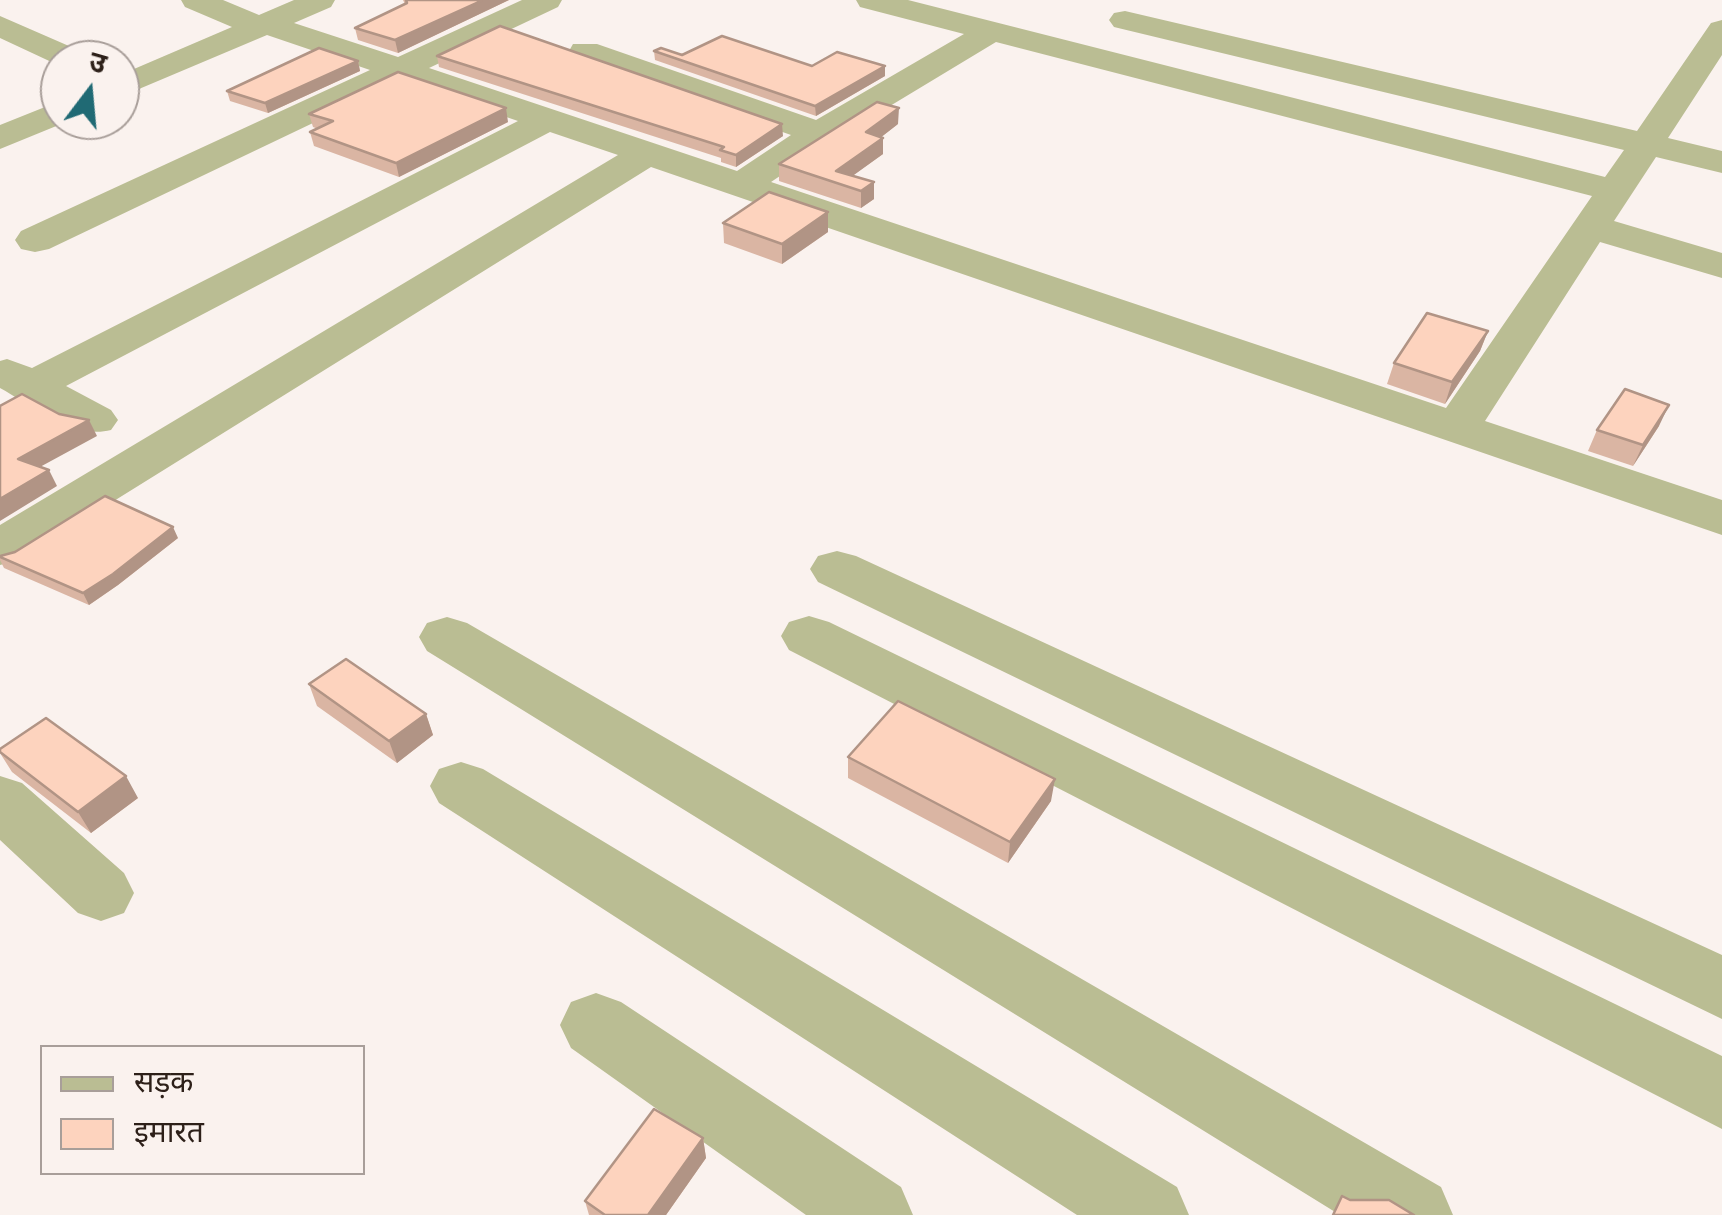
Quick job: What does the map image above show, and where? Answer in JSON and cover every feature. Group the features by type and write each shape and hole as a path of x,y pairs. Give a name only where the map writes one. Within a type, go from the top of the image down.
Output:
{"street":[{"path":"196,0 291,11 400,70 1722,518"},
{"path":"35,240 547,0"},
{"path":"871,0 1612,190"},
{"path":"140,76 291,11"},
{"path":"1125,20 1722,162"},
{"path":"0,26 40,45"},
{"path":"1456,428 1722,30"},
{"path":"740,186 818,133 990,32"},
{"path":"585,52 818,133"},
{"path":"16,378 547,120"},
{"path":"0,138 40,121"},
{"path":"0,548 646,154"},
{"path":"1589,226 1722,266"},
{"path":"16,378 94,420"},
{"path":"837,569 1722,988"},
{"path":"809,636 1722,1094"},
{"path":"447,638 1413,1215"},
{"path":"461,786 1149,1215"},
{"path":"0,801 101,893"},
{"path":"596,1026 873,1215"}],"building":[{"path":"406,0 481,1 395,40 355,28 407,3"},
{"path":"500,26 782,124 736,155 720,150 724,147 437,56"},
{"path":"722,36 812,66 837,52 885,66 815,106 654,51 661,48 682,55"},
{"path":"319,48 358,61 265,103 227,91"},
{"path":"398,72 506,108 396,163 310,132 333,121 309,114"},
{"path":"877,102 899,108 866,132 883,138 836,171 874,182 861,191 779,164"},
{"path":"769,192 828,212 782,244 723,223"},
{"path":"1427,313 1488,331 1452,382 1394,363"},
{"path":"1625,389 1669,405 1643,445 1597,430"},
{"path":"22,394 59,414 89,420 18,459 49,470 0,499 0,406"},
{"path":"105,496 173,527 83,593 0,557 15,552"},
{"path":"346,659 426,714 389,741 309,684"},
{"path":"898,701 1055,779 1010,842 848,757"},
{"path":"46,718 126,776 78,812 0,752"},
{"path":"654,1109 703,1138 648,1215 605,1215 585,1201"},
{"path":"1342,1196 1350,1200 1389,1200 1414,1215 1333,1215"}]}
